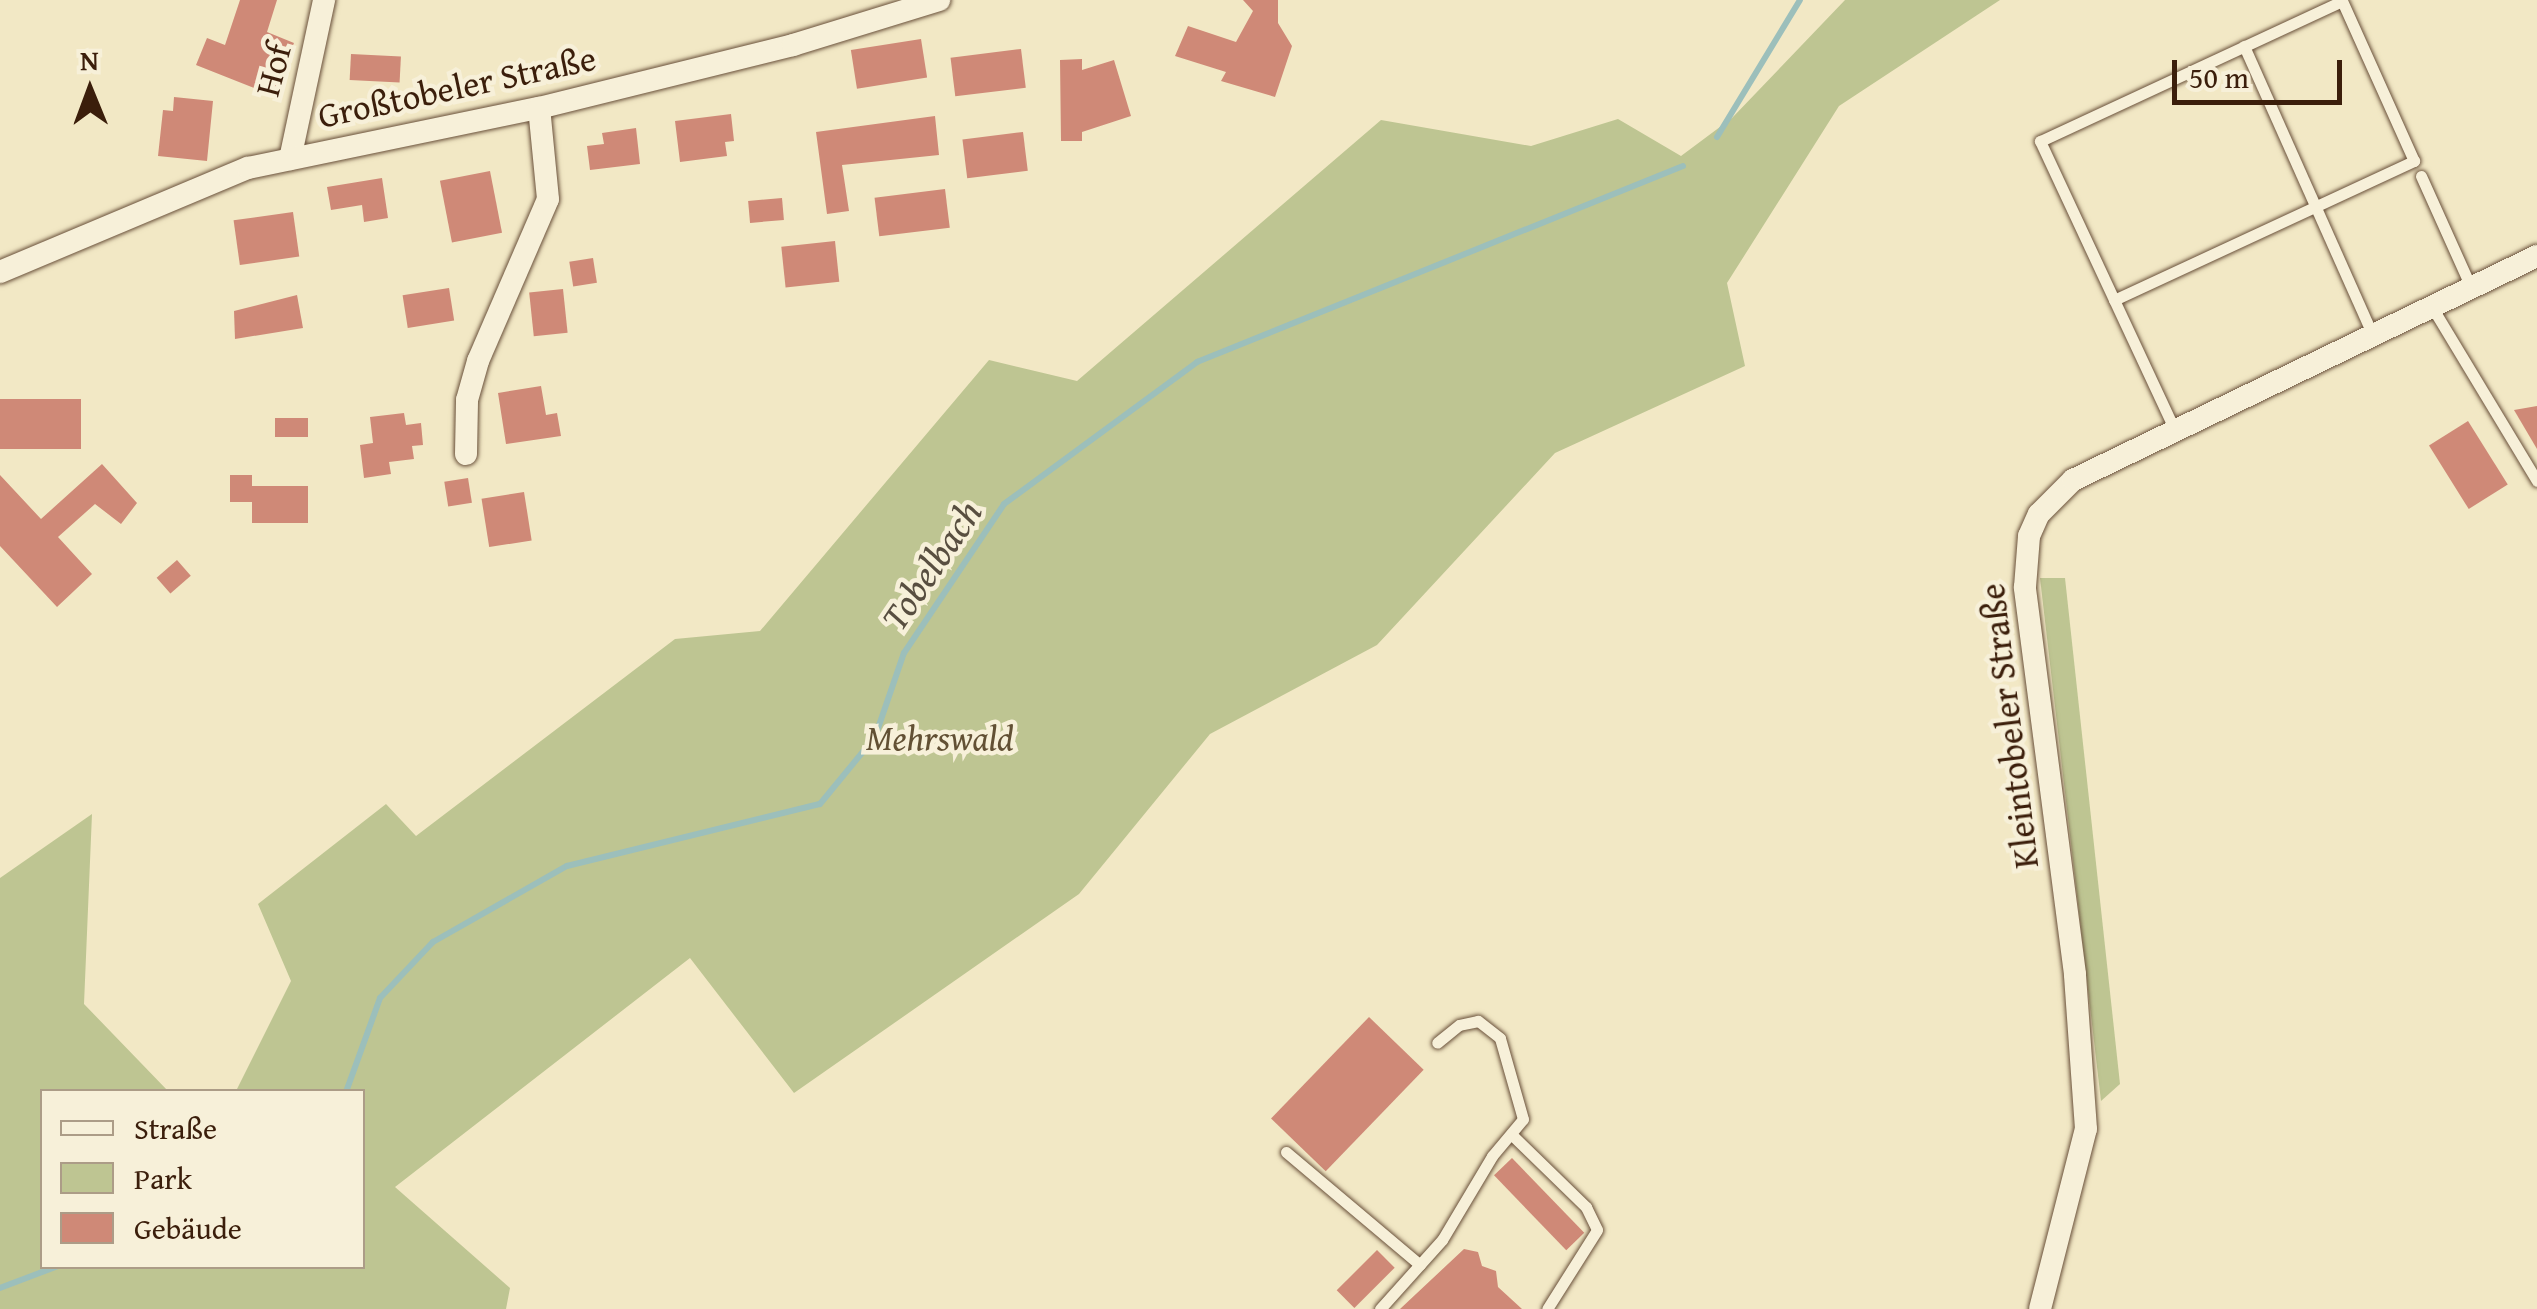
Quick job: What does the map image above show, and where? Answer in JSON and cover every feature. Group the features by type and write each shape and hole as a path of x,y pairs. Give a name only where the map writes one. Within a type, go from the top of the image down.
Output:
{"street":[{"name":"Hof","path":"290,159 324,0"},
{"name":"Großtobeler Straße","path":"0,272 248,168 539,108 794,45 939,0"},
{"path":"466,454 467,400 478,360 548,199 539,108"},
{"name":"Kleintobeler Straße","path":"2040,1309 2086,1129 2075,974 2024,560 2039,514 2064,487 2537,256"}],"lane":[{"path":"2114,300 2414,161 2342,2 2040,140 2114,300 2175,431"},
{"path":"2244,46 2373,336"},
{"path":"2422,176 2471,287"},
{"path":"2432,306 2537,481"},
{"path":"1380,1309 1420,1265 1523,1120 1500,1038 1478,1021 1459,1025 1437,1043"},
{"path":"1511,1134 1586,1207 1597,1230 1547,1309"},
{"path":"1286,1152 1420,1265"}],"green space":[{"name":"Mehrswald","path":"1845,0 2000,0 1839,106 1727,283 1745,366 1555,453 1377,645 1210,734 1079,894 794,1093 690,958 395,1187 510,1288 506,1309 0,1309 0,878 92,814 84,1004 166,1089 40,1089 40,1269 365,1269 365,1089 237,1089 291,981 258,904 386,804 416,836 675,639 760,631 989,360 1077,381 1381,120 1531,146 1618,119 1681,156 1732,118"},
{"path":"2040,578 2065,578 2120,1084 2101,1101"}],"building":[{"path":"240,0 277,0 267,32 294,43 272,95 196,65 207,38 225,45"},
{"path":"1243,0 1278,0 1278,23 1292,46 1275,97 1221,81 1226,72 1175,56 1188,26 1236,42 1253,11"},
{"path":"921,39 927,78 857,89 851,50"},
{"path":"1021,49 1026,88 955,96 951,58"},
{"path":"351,54 401,57 400,83 350,80"},
{"path":"1082,59 1082,70 1114,60 1131,116 1082,132 1082,141 1061,141 1060,60"},
{"path":"174,97 213,101 207,161 158,156 163,110 173,111"},
{"path":"731,114 734,141 725,142 727,156 680,162 675,121"},
{"path":"935,116 939,155 842,165 849,211 827,214 816,132"},
{"path":"636,128 640,164 590,170 587,146 604,144 602,133"},
{"path":"1023,132 1028,171 967,178 962,139"},
{"path":"490,171 502,233 452,243 440,181"},
{"path":"382,178 388,218 364,222 362,205 331,210 327,187"},
{"path":"945,189 950,228 879,236 875,198"},
{"path":"782,198 784,220 750,223 748,201"},
{"path":"293,212 299,257 240,265 234,220"},
{"path":"835,241 839,282 786,287 781,247"},
{"path":"593,258 597,283 573,286 569,262"},
{"path":"449,288 454,321 408,328 403,295"},
{"path":"563,289 568,333 534,336 529,293"},
{"path":"297,295 303,328 235,339 234,311"},
{"path":"541,386 546,415 557,413 561,436 506,444 498,393"},
{"path":"0,399 81,399 81,449 0,449"},
{"path":"2537,406 2537,449 2514,410"},
{"path":"404,413 406,425 421,423 423,445 412,446 414,459 389,462 391,474 364,478 360,445 373,443 370,417"},
{"path":"275,418 308,418 308,437 275,437"},
{"path":"2468,421 2508,485 2469,509 2429,445"},
{"path":"102,464 137,503 121,524 95,504 58,537 92,574 57,607 0,546 0,475 41,519"},
{"path":"230,475 252,475 252,502 230,502"},
{"path":"468,478 472,503 448,506 444,482"},
{"path":"252,486 308,486 308,523 252,523"},
{"path":"524,492 532,540 489,547 482,499"},
{"path":"177,560 191,576 170,594 157,578"},
{"path":"1369,1017 1424,1070 1326,1171 1271,1118"},
{"path":"1512,1158 1584,1233 1566,1250 1494,1175"},
{"path":"1464,1249 1478,1252 1482,1266 1496,1271 1498,1287 1522,1309 1400,1309"},
{"path":"1377,1250 1395,1268 1354,1308 1337,1290"}],"waterway":[{"name":"Tobelbach","path":"1717,137 1800,0"},
{"name":"Tobelbach","path":"347,1089 380,998 433,942 567,866 820,804 875,737 904,653 1004,504 1197,362 1683,166"},
{"name":"Tobelbach","path":"0,1288 50,1269"}]}
